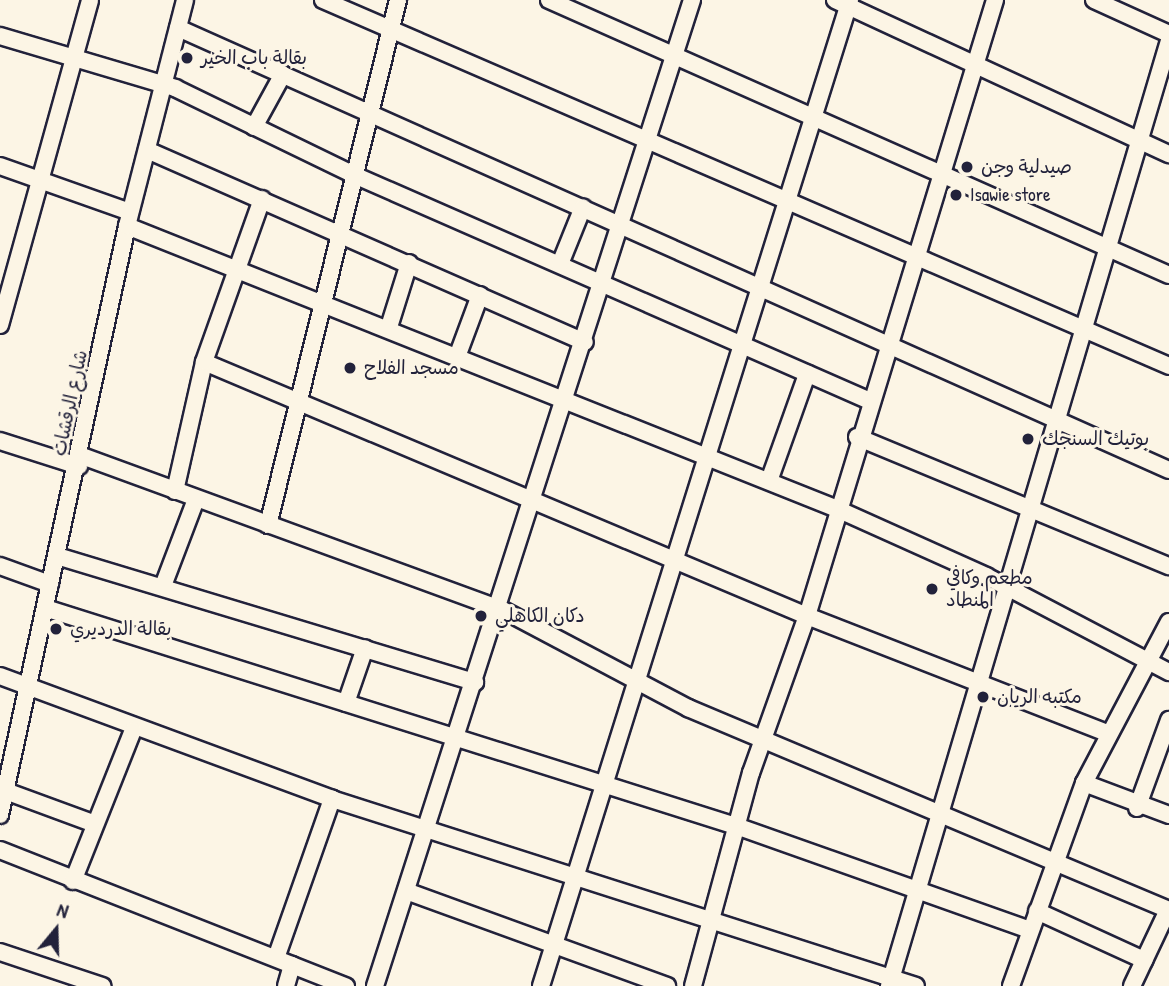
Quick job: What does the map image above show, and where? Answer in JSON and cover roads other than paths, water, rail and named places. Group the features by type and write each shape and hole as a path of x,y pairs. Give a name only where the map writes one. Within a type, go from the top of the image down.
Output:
{"street":[{"path":"0,325 6,267 36,179 90,0"},
{"name":"شارع الرقشات","path":"0,815 3,790 80,461 129,219 182,30 185,0"},
{"path":"193,0 182,30 1169,470"},
{"path":"323,0 787,197 1169,366"},
{"path":"268,525 398,0"},
{"path":"549,0 673,58 1169,275"},
{"path":"375,986 455,738 501,608 585,342 619,223 692,0"},
{"path":"693,986 763,737 807,616 835,508 995,0"},
{"path":"1094,0 1169,34"},
{"path":"541,986 577,878 603,785 639,682 757,285 813,117 845,2 975,66 1169,153"},
{"path":"0,36 165,84 354,175 603,280 739,344 870,401"},
{"path":"890,982 915,887 1104,248 1169,41"},
{"path":"254,127 283,75"},
{"path":"147,150 585,342"},
{"path":"0,166 457,357 835,508 1004,586 1169,672"},
{"path":"175,491 204,362 262,199"},
{"path":"560,264 583,207"},
{"path":"389,327 409,263"},
{"path":"457,357 480,295"},
{"path":"204,362 807,616 1109,734"},
{"path":"769,481 807,374"},
{"path":"858,436 1169,566"},
{"path":"0,441 80,461 175,491 501,608 639,682 1051,863 1169,910 1132,986"},
{"path":"163,586 196,499"},
{"path":"57,556 475,682"},
{"path":"0,566 50,584"},
{"path":"45,608 739,827 915,887 1030,930"},
{"path":"1011,986 1051,863 1084,783 1169,622"},
{"path":"346,704 365,648"},
{"path":"0,676 133,730 332,799 711,920 890,982 916,986"},
{"path":"1137,808 1169,720"},
{"path":"73,881 133,730"},
{"path":"1084,783 1137,808 1169,815"},
{"path":"3,790 95,824"},
{"path":"276,958 332,799"},
{"path":"0,850 73,881 346,986"},
{"path":"406,891 667,986"},
{"path":"1037,911 1144,960"},
{"path":"0,952 102,986"},
{"path":"286,986 292,965"}],"place":[{"name":"بقالة باب الخير","path":"187,58"},
{"name":"صيدلية وجن","path":"967,167"},
{"name":"Isawie store","path":"956,195"},
{"name":"مسجد الفلاح","path":"350,368"},
{"name":"بوتيك السنجك","path":"1028,439"},
{"name":"مطعم وكافي المنطاد","path":"932,589"},
{"name":"دكان الكاهلي","path":"481,616"},
{"name":"بقالة الدرديري","path":"56,629"},
{"name":"مكتبه الريان","path":"983,697"}]}
